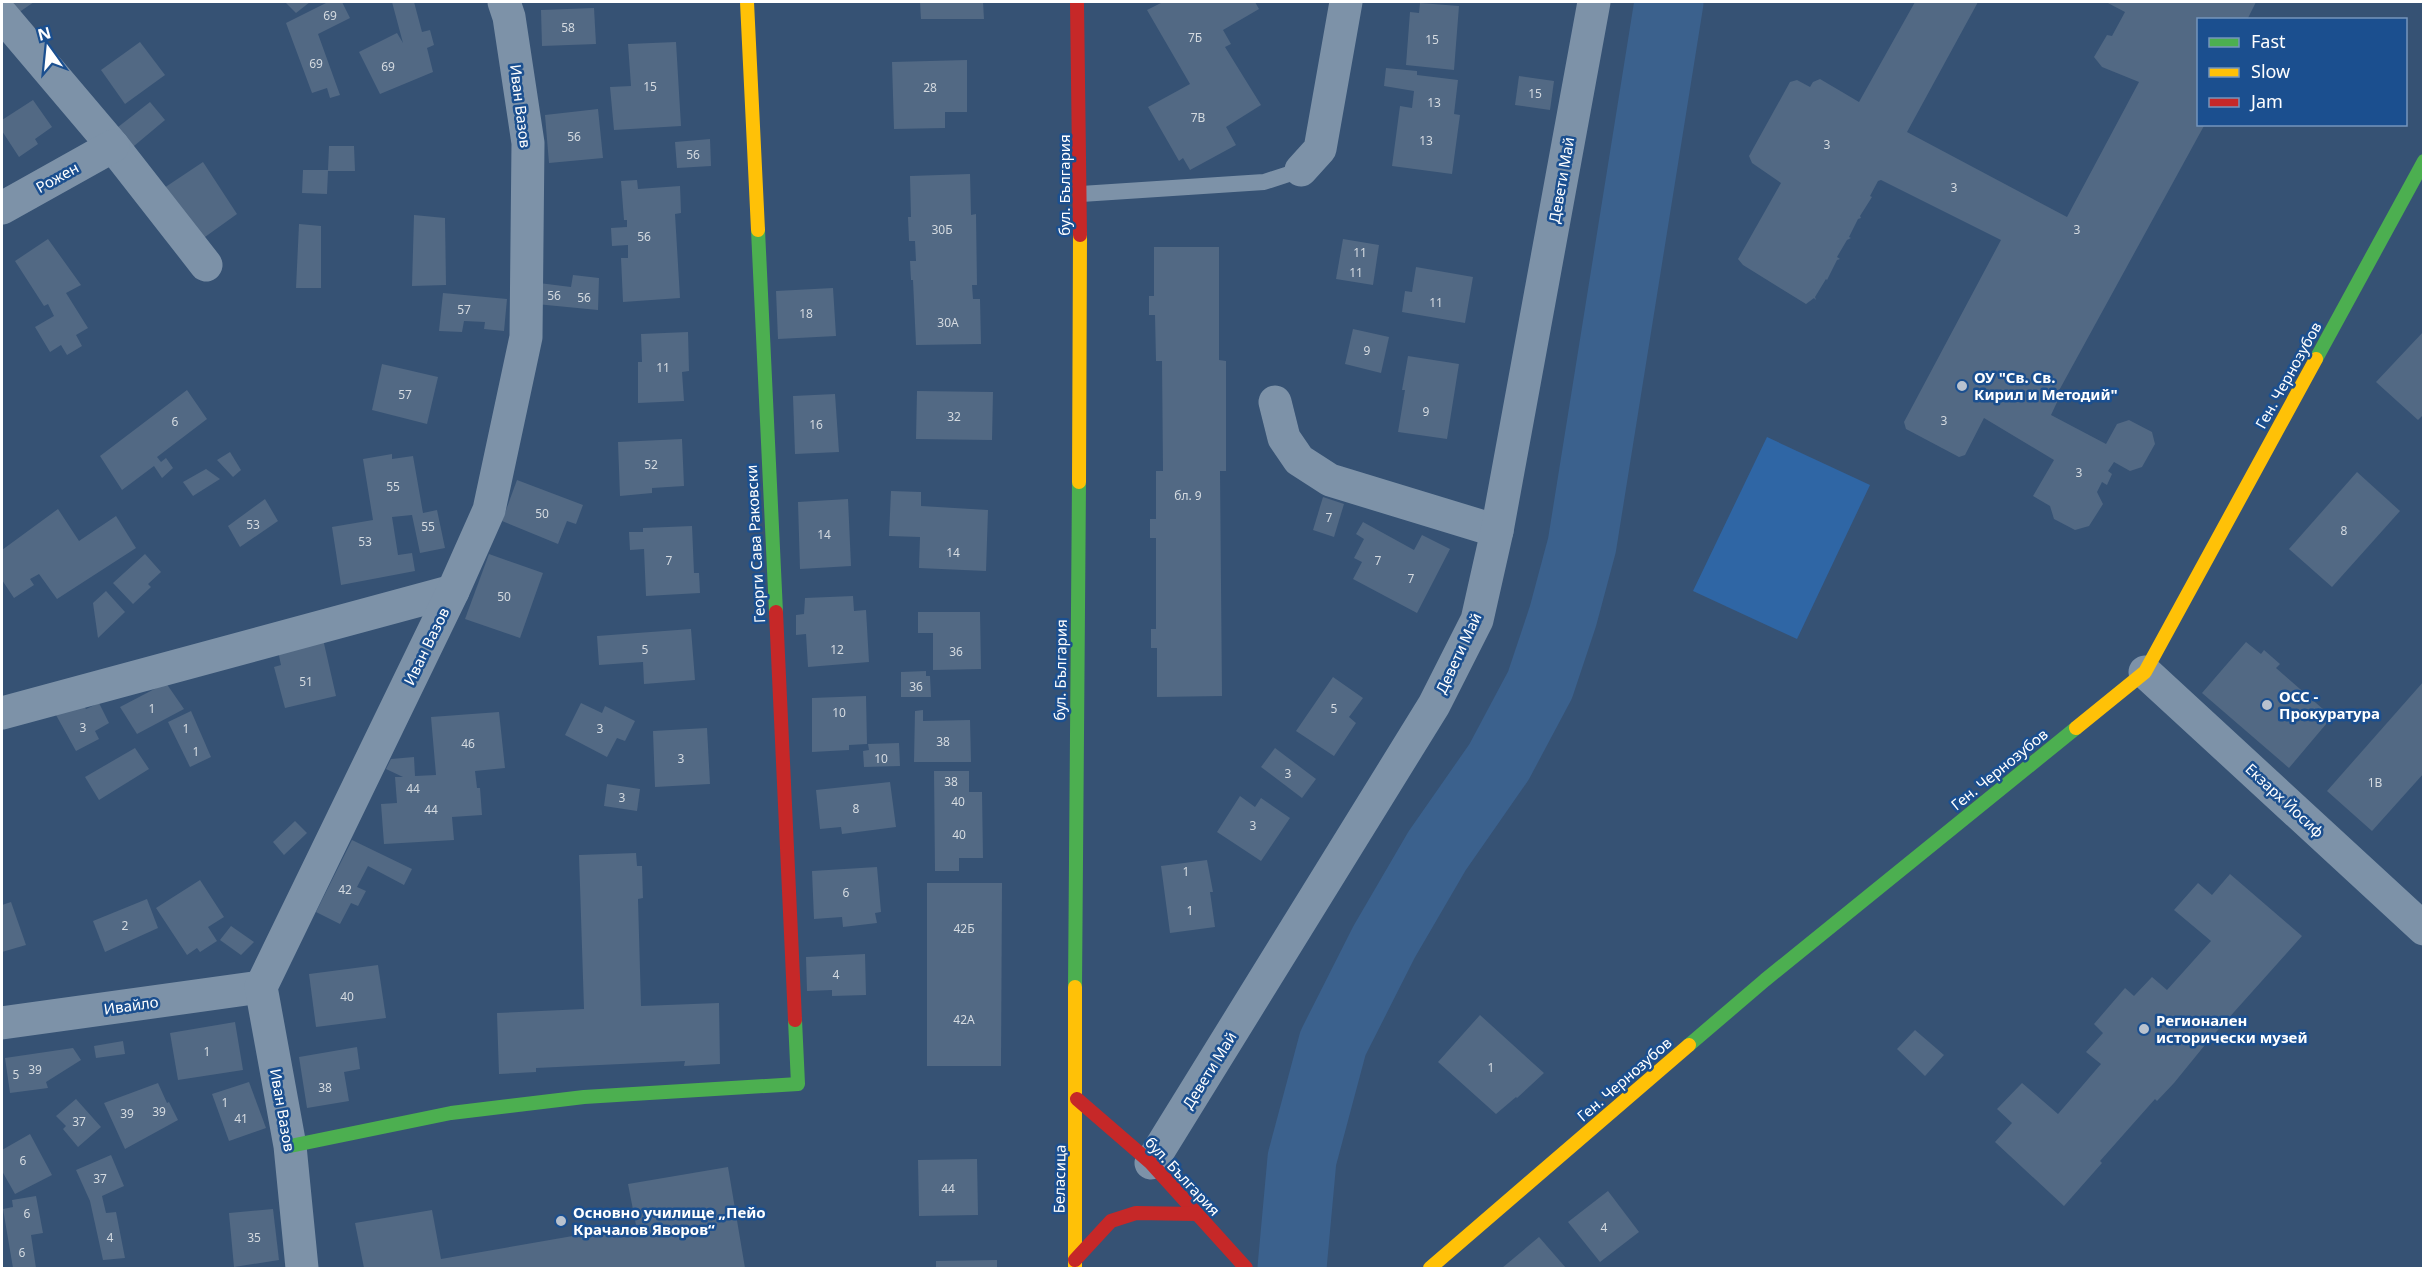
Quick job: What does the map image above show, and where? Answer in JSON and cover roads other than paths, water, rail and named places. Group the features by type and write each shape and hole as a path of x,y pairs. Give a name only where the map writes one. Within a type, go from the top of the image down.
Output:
{"street":[{"name":"Иван Вазов","path":"302,1269 290,1146 261,987 453,591 489,510 525,337 528,143 509,17 504,2"},
{"name":"Георги Сава Раковски","path":"290,1146 451,1113 506,1106 584,1097 798,1084 747,2"},
{"name":"бул. България","path":"1077,2 1081,194 1075,869 1077,1099 1151,1163 1246,1269"},
{"path":"1301,170 1320,149 1346,2"},
{"name":"Девети Май","path":"1151,1163 1434,705 1477,620 1497,531 1594,2"},
{"path":"2,15 113,146 206,265"},
{"name":"Рожен","path":"2,208 113,146"},
{"name":"Ген. Чернозубов","path":"1430,1269 1765,980 2145,672 2424,161"},
{"path":"1275,402 1284,438 1299,460 1330,480 1497,531"},
{"path":"2,713 453,591"},
{"name":"Екзарх Йосиф","path":"2145,672 2422,925"},
{"name":"Ивайло","path":"2,1023 261,987"},
{"name":"Беласица","path":"1075,1264 1077,1099"},
{"name":"Беласица","path":"1075,1264 1112,1221 1136,1214 1196,1214"}],"lane":[{"path":"1081,194 1264,182 1301,170"}],"waterway":[{"path":"1292,1268 1302,1159 1333,1043 1384,942 1437,851 1499,762 1540,685 1563,616 1582,545 1669,2"}],"place":[{"name":"ОУ \"Св. Св. Кирил и Методий\"","path":"1962,386"},
{"name":"ОСС - Прокуратура","path":"2267,705"},
{"name":"Регионален исторически музей","path":"2144,1029"},
{"name":"Основно училище „Пейо Крачалов Яворов“","path":"561,1221"}]}
